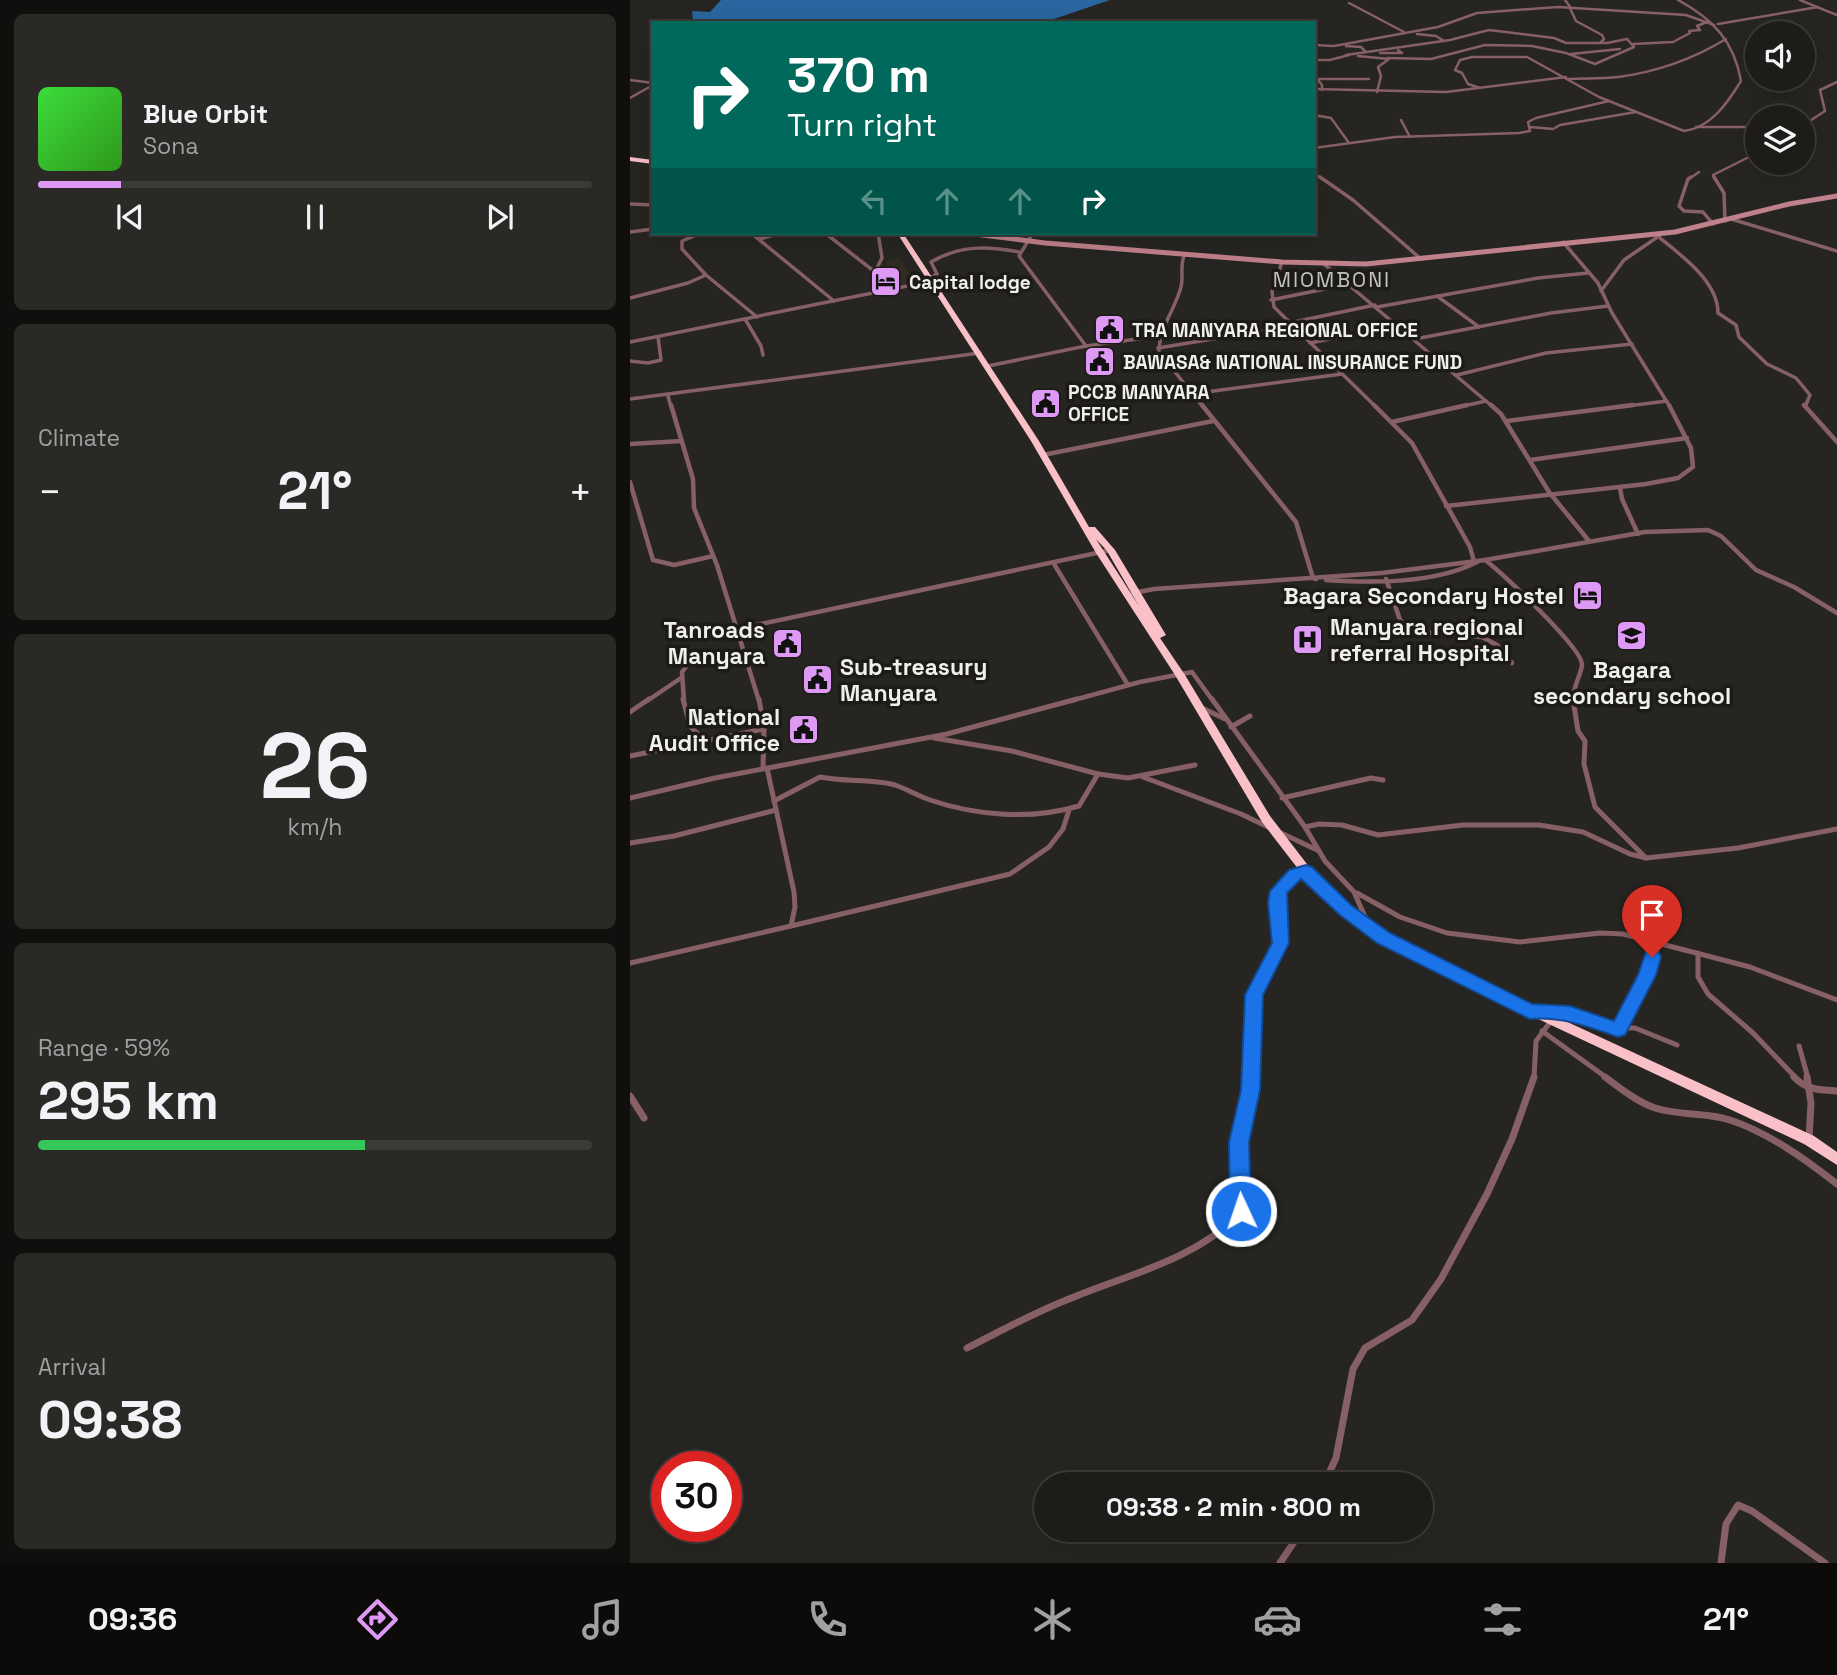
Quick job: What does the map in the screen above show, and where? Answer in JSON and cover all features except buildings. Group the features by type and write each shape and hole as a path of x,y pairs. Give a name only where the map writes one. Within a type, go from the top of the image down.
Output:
{"highway":[{"path":"630,159 651,162"},
{"path":"901,235 980,353 1100,553 1132,594"},
{"path":"1077,511 1111,550 1132,594 1272,829 1306,871 1370,930 1550,1021 1809,1140 1837,1159"}],"street":[{"path":"1565,0 1576,21 1604,37 1598,43"},
{"path":"1480,88 1468,84 1462,73 1455,70 1460,61 1472,57 1522,56 1609,101 1639,111 1678,130 1688,131 1723,109 1740,85 1738,65 1721,28 1678,0"},
{"path":"1800,0 1837,15"},
{"path":"1349,3 1404,33"},
{"path":"1718,24 1818,7"},
{"path":"1316,45 1334,46 1411,32 1487,11 1571,8 1686,15 1721,28"},
{"path":"1373,52 1444,41 1489,30 1550,38 1566,43 1627,39 1633,44 1675,42 1690,33 1690,30 1700,30 1698,26 1707,22"},
{"path":"1411,32 1436,36 1444,41"},
{"path":"1417,34 1426,42"},
{"path":"1316,89 1446,92 1567,78 1621,76 1648,71 1710,50 1726,39"},
{"path":"1346,55 1436,58 1485,46 1532,46 1570,54 1589,63 1599,64 1631,49 1633,44"},
{"path":"1346,46 1361,47 1366,52"},
{"path":"1397,49 1403,52 1398,54"},
{"path":"1546,49 1577,52 1631,49"},
{"path":"1316,62 1366,52 1436,58"},
{"path":"1570,54 1577,52"},
{"path":"1377,92 1381,76 1378,67 1387,58"},
{"path":"1367,74 1378,86"},
{"path":"1322,90 1318,79 1369,79"},
{"path":"630,80 651,82"},
{"path":"1815,117 1825,111 1820,90 1837,82"},
{"path":"630,98 651,83"},
{"path":"1316,148 1410,137 1528,132 1531,130 1528,122 1536,118 1609,101"},
{"path":"1530,127 1555,129 1559,125 1639,111"},
{"path":"1316,115 1330,117 1349,143"},
{"path":"1401,120 1410,137"},
{"path":"1696,127 1745,127"},
{"path":"1728,220 1724,193 1713,175 1728,169 1745,157"},
{"path":"1699,172 1688,179 1679,206 1684,211 1703,212 1713,224"},
{"path":"1316,174 1353,200 1421,259"},
{"path":"982,235 1282,262 1377,264 1563,242 1657,235 1789,204 1837,196"},
{"path":"630,204 651,205"},
{"path":"1728,220 1837,251"},
{"path":"630,232 651,229"},
{"path":"696,235 681,245 706,275 757,317"},
{"path":"754,235 834,301"},
{"path":"759,239 773,235"},
{"path":"827,235 874,272 882,283 897,288"},
{"path":"874,272 882,258 878,235"},
{"path":"1031,235 1019,252 1021,260 1086,346"},
{"path":"1601,291 1625,260 1657,235"},
{"path":"1657,235 1683,257 1713,291 1718,300 1716,311 1735,325 1739,337 1766,364 1796,378 1803,385 1810,396 1804,406 1837,442"},
{"path":"1446,506 1620,488 1685,475 1695,462 1687,438 1667,401 1601,291 1563,242"},
{"path":"630,342 931,280 937,274 931,262 959,247 989,247 1019,252"},
{"path":"1185,254 1181,262 1181,289 1159,336 1158,348 1161,356 1296,522 1313,578"},
{"path":"1271,300 1282,262"},
{"path":"1324,264 1457,375 1507,421 1551,495 1589,541"},
{"path":"1158,348 1376,306 1538,278 1588,273"},
{"path":"630,298 688,283 706,275"},
{"path":"1271,300 1349,284"},
{"path":"1437,296 1479,327"},
{"path":"1271,300 1290,324 1392,422 1422,456 1476,561"},
{"path":"1415,339 1551,313 1608,306"},
{"path":"745,319 761,346 763,355"},
{"path":"1310,343 1398,325"},
{"path":"988,366 1086,346 1159,336"},
{"path":"630,361 660,361 658,337"},
{"path":"1457,375 1563,350 1632,344"},
{"path":"630,399 980,353"},
{"path":"1191,394 1342,374"},
{"path":"668,396 693,479 694,508 713,556 761,707 765,768 794,892 794,917 791,926"},
{"path":"1392,422 1486,401"},
{"path":"1507,421 1667,401"},
{"path":"1043,455 1213,421"},
{"path":"1530,460 1687,438"},
{"path":"630,444 682,440"},
{"path":"630,482 650,556 657,564 713,556"},
{"path":"1620,488 1625,507 1638,534"},
{"path":"630,517 638,514"},
{"path":"1132,594 1382,573 1485,560 1638,534 1691,529 1714,531 1756,570 1794,586 1837,613"},
{"path":"737,629 1111,550"},
{"path":"1485,560 1506,576 1580,657 1582,666 1573,692 1574,715 1585,741 1584,764 1595,807 1646,858"},
{"path":"1313,578 1354,582 1386,579 1462,570 1476,561"},
{"path":"1054,564 1128,685"},
{"path":"1386,579 1394,610 1405,627 1411,631 1482,637 1497,645 1512,663"},
{"path":"705,741 690,726 681,678 683,667 692,659 722,652"},
{"path":"630,797 930,737 1128,685 1192,673 1305,827 1317,850 1354,892 1370,930"},
{"path":"630,712 681,678"},
{"path":"1199,707 1225,719"},
{"path":"1231,727 1250,716"},
{"path":"630,756 764,729"},
{"path":"930,737 1025,754 1097,774 1143,777 1195,765"},
{"path":"774,801 820,777 842,782 893,784 930,800 988,814 1031,814 1069,810 1079,806 1097,774"},
{"path":"1143,777 1241,814 1317,850"},
{"path":"1282,798 1371,778 1383,780"},
{"path":"630,843 674,836 776,810"},
{"path":"630,964 1010,874 1049,847 1063,829 1069,810"},
{"path":"1305,827 1319,824 1342,825 1378,835 1464,825 1539,825 1583,832 1630,854 1646,858 1738,848 1837,829"},
{"path":"967,1348 1057,1304 1190,1252 1213,1238 1240,1214 1239,1142 1251,1090 1254,995 1280,943 1277,902 1279,891 1287,880 1306,871"},
{"path":"1354,892 1396,916 1440,930 1519,943 1608,932 1754,968 1837,1000"},
{"path":"1618,1030 1652,965 1649,941"},
{"path":"1698,953 1698,977 1708,994 1753,1033 1789,1073 1812,1089 1837,1091"},
{"path":"1530,1011 1570,1013 1618,1030 1639,1030 1676,1045"},
{"path":"1330,1472 1336,1458 1353,1369 1365,1348 1382,1335 1412,1320 1441,1279 1487,1194 1512,1139 1533,1085 1536,1072 1536,1041 1550,1021"},
{"path":"1542,1031 1561,1041 1613,1084 1650,1107 1718,1116 1744,1126 1812,1164 1837,1184"},
{"path":"1799,1046 1812,1089 1813,1112 1809,1140"},
{"path":"630,1096 643,1118"},
{"path":"1721,1563 1726,1524 1731,1512 1738,1505 1764,1519 1825,1563"},
{"path":"1280,1563 1294,1542"}],"shaded area":[{"path":"899,258 915,281 912,283 899,285 883,279 888,260"}],"water":[{"path":"721,0 1110,0 1051,20 693,20 692,11 710,12"}],"place":[{"name":"Capital lodge","path":"886,282"},
{"name":"TRA MANYARA REGIONAL OFFICE","path":"1109,330"},
{"name":"BAWASA& NATIONAL INSURANCE FUND","path":"1100,362"},
{"name":"PCCB MANYARA OFFICE","path":"1045,403"},
{"name":"Bagara Secondary Hostel","path":"1587,596"},
{"name":"Bagara secondary school","path":"1632,636"},
{"name":"Manyara regional referral Hospital","path":"1307,640"},
{"name":"Tanroads Manyara","path":"788,643"},
{"name":"Sub-treasury Manyara","path":"817,680"},
{"name":"National Audit Office","path":"803,730"}],"district":[{"name":"MIOMBONI","path":"1332,280"}],"route":[{"path":"1241,1211 1238,1187 1239,1142 1251,1090 1254,995 1260,978 1277,953 1280,943 1277,902 1279,891 1295,874 1306,871 1346,911 1370,930 1438,967 1530,1011 1570,1013 1618,1030 1652,965 1652,957"}]}
